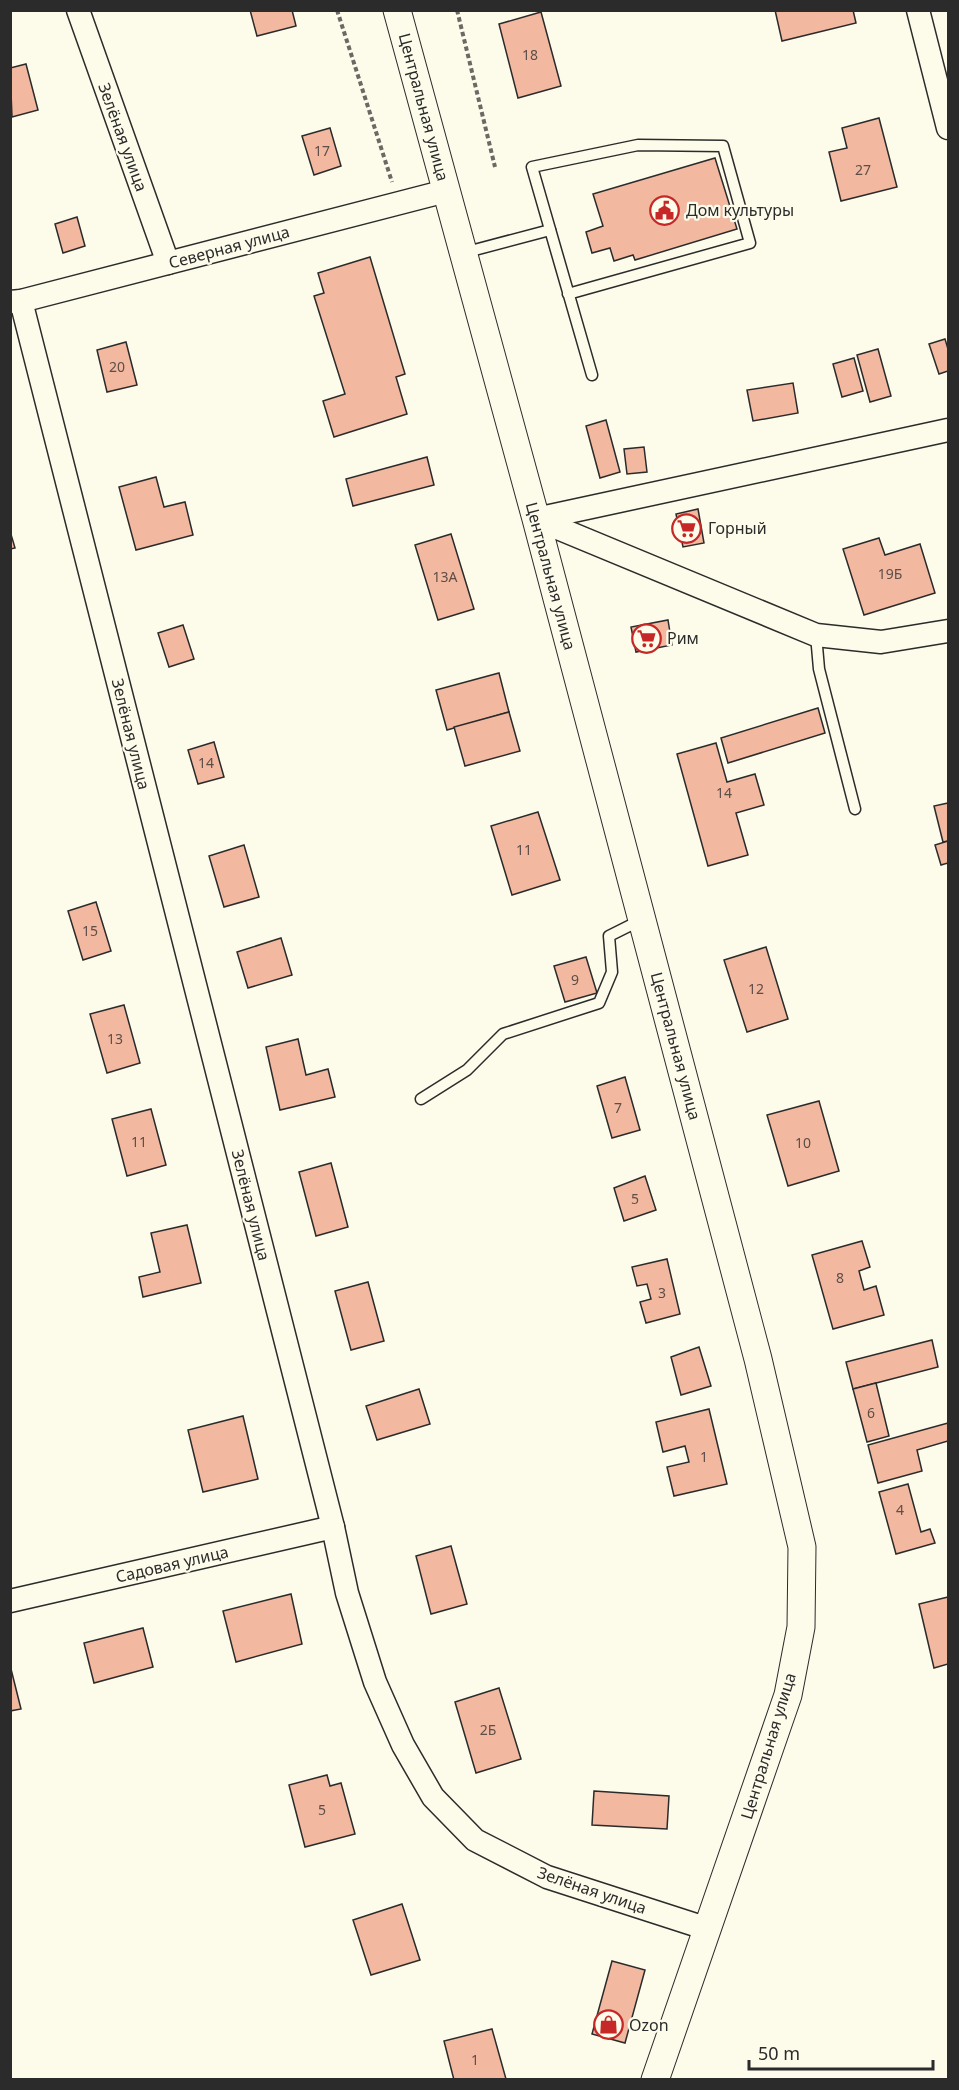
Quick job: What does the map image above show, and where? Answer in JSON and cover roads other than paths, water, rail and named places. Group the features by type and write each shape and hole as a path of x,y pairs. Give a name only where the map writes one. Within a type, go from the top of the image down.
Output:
{"street":[{"name":"Зелёная улица","path":"78,10 168,263"},
{"name":"Центральная улица","path":"397,10 536,519 758,1359 802,1546 801,1628 788,1695 655,2079"},
{"path":"918,10 948,128"},
{"name":"Северная улица","path":"16,301 446,190"},
{"name":"Зелёная улица","path":"16,301 333,1527 346,1593 375,1682 403,1745 433,1797 475,1840 547,1877 708,1929"},
{"path":"536,519 948,430"},
{"path":"536,519 816,635 881,642 948,631"},
{"name":"Садовая улица","path":"10,1601 333,1527"}],"lane":[{"path":"568,294 750,243 723,146 638,145 532,167 568,294 592,375"},
{"path":"463,253 550,230"},
{"path":"816,635 819,669 855,809"},
{"path":"422,1099 467,1070 503,1034 599,1003 612,972 609,936 635,923"}],"place":[{"name":"Дом культуры","path":"665,210"},
{"name":"Горный","path":"687,528"},
{"name":"Рим","path":"646,638"},
{"name":"Ozon","path":"608,2025"}]}
